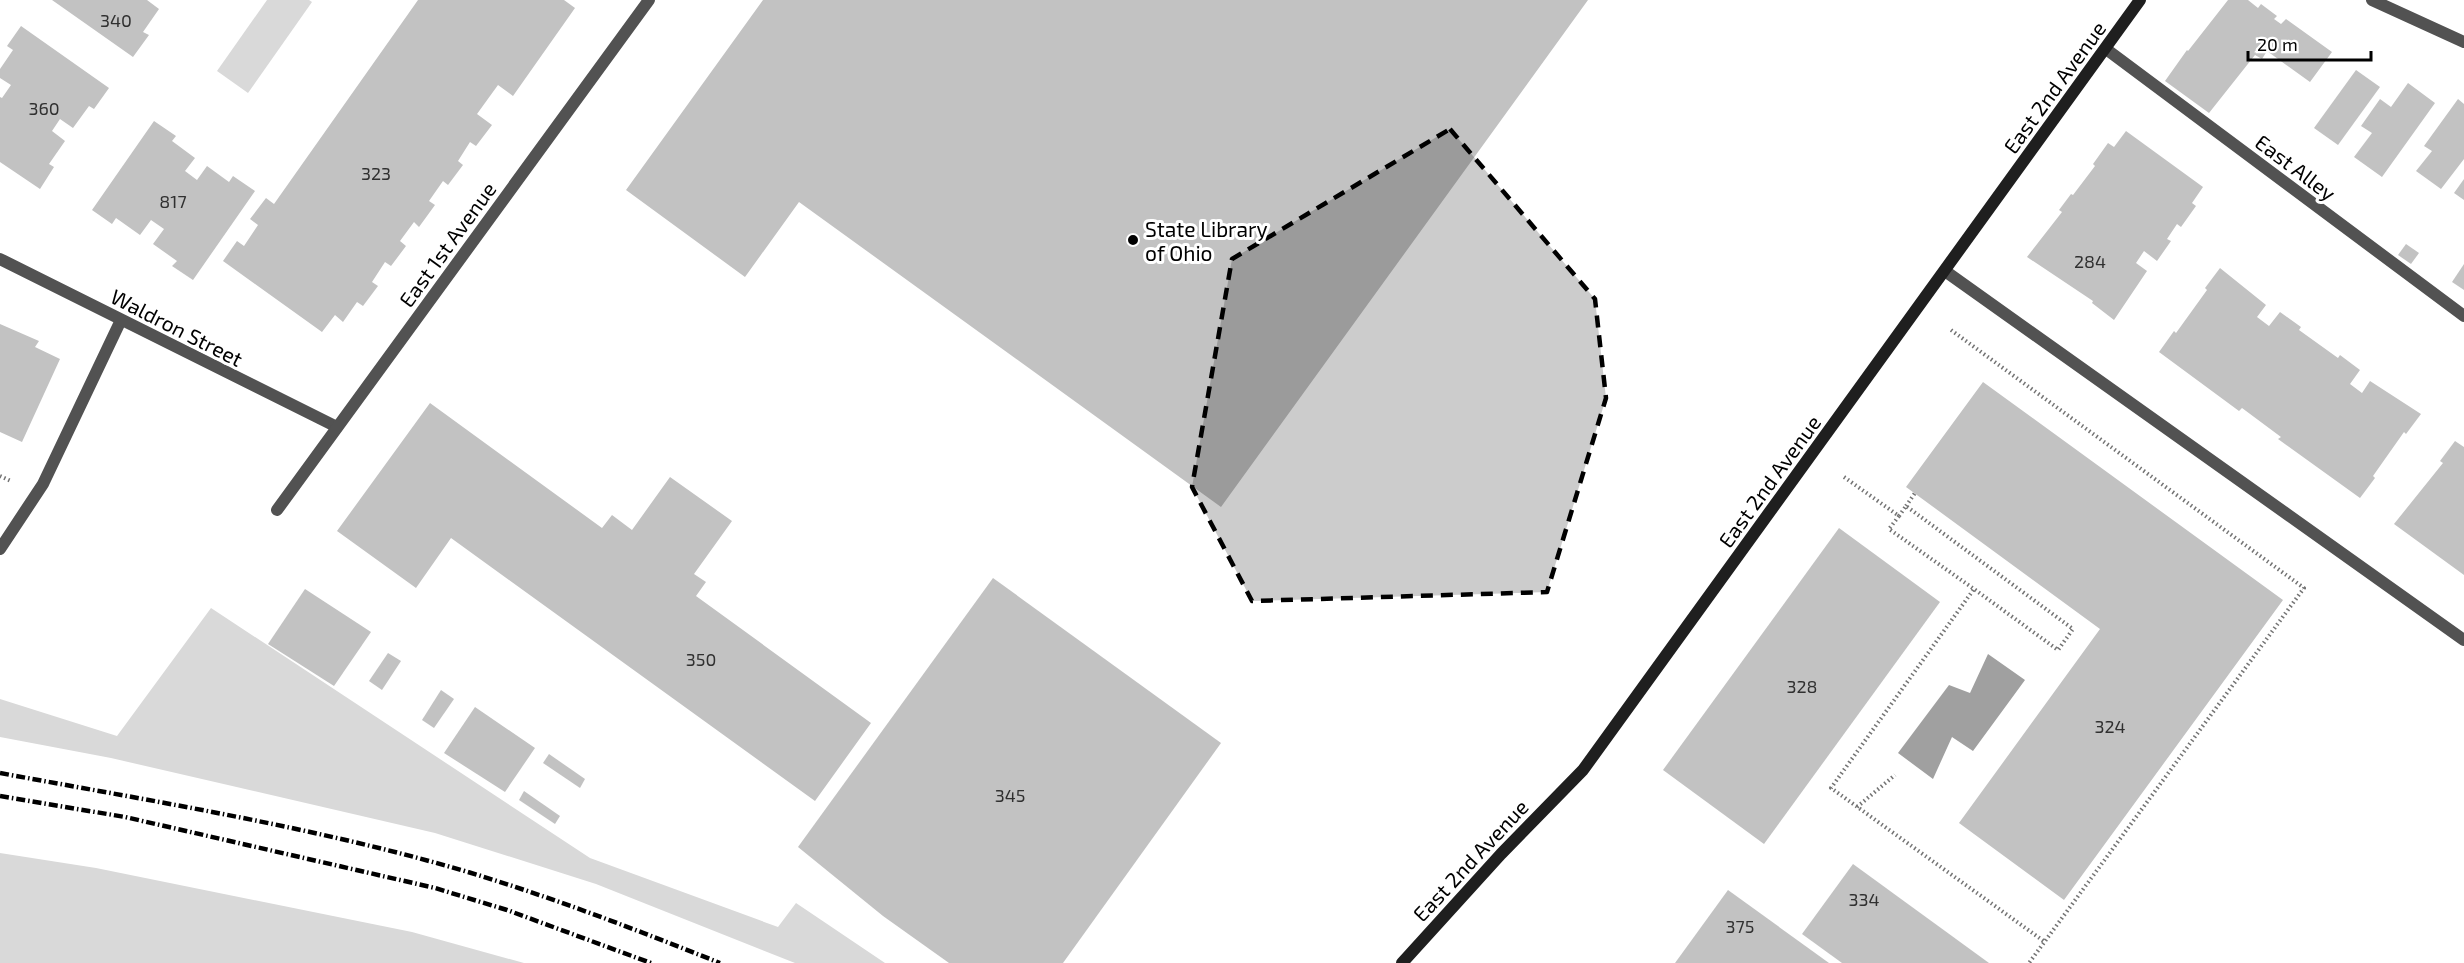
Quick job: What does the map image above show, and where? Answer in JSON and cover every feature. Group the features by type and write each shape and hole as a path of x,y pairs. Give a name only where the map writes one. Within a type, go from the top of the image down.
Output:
{"street":[{"name":"East 1st Avenue","path":"277,510 649,0"},
{"name":"East 2nd Avenue","path":"1402,963 1501,854 1583,770 2140,0"},
{"path":"2372,0 2464,42"},
{"name":"East Alley","path":"2106,49 2464,316"},
{"name":"Waldron Street","path":"0,260 337,427"},
{"path":"1945,271 2464,640"},
{"path":"0,549 43,484 121,320"}],"path":[{"path":"1951,330 2304,588 2030,963"},
{"path":"0,476 11,481"},
{"path":"1844,477 1899,516"},
{"path":"1906,506 2073,629 2058,650 1889,529 1915,493"},
{"path":"1974,589 1831,788 2045,942"},
{"path":"1857,807 1895,775"}],"highlighted area":[{"path":"1450,129 1595,299 1606,398 1547,592 1252,601 1192,487 1232,259"}],"shaded area":[{"path":"267,0 309,0 312,2 248,93 217,71"},
{"path":"211,608 590,858 778,927 796,903 885,963 795,963 596,884 435,833 111,758 0,737 0,699 117,736"},
{"path":"1988,654 2025,680 1973,751 1952,737 1933,779 1898,753 1949,685 1970,693"},
{"path":"0,853 96,868 412,932 524,963 0,963"}],"building":[{"path":"52,0 147,0 159,9 143,32 149,35 133,57"},
{"path":"418,0 564,0 575,8 513,96 498,85 477,114 492,125 476,146 470,142 458,161 463,165 448,185 443,181 429,201 435,205 419,227 414,222 400,241 406,246 391,266 385,262 372,282 378,286 363,306 357,302 343,322 335,315 322,332 223,261 237,241 244,246 258,225 250,219 266,198 274,204"},
{"name":"State Library of Ohio","path":"763,0 1588,0 1221,507 799,202 745,277 626,190"},
{"path":"2228,0 2248,0 2258,8 2261,4 2277,16 2274,19 2281,24 2286,19 2332,52 2310,82 2267,51 2262,59 2255,55 2209,113 2165,81"},
{"path":"21,26 109,88 94,109 89,106 73,128 60,119 52,131 65,141 49,164 54,167 40,189 0,162 0,97 2,98 11,85 0,78 0,69 13,50 7,46"},
{"path":"2356,70 2380,87 2338,145 2314,128"},
{"path":"2408,83 2435,103 2382,177 2354,157 2372,133 2361,126 2380,99 2391,107"},
{"path":"2458,99 2464,104 2464,159 2441,189 2416,171 2432,151 2424,146"},
{"path":"154,121 176,136 172,141 195,158 185,171 197,180 207,166 229,182 233,176 255,191 193,280 172,266 177,261 153,244 164,229 151,220 140,235 116,218 112,224 92,210"},
{"path":"2126,131 2203,187 2192,203 2196,206 2181,227 2177,224 2167,239 2171,241 2157,261 2144,251 2136,263 2147,271 2114,320 2092,303 2093,301 2027,257 2062,212 2059,210 2095,166 2093,164 2108,143 2114,147"},
{"path":"2464,179 2464,200 2454,193"},
{"path":"2406,244 2419,253 2411,264 2398,255"},
{"path":"2464,264 2464,290 2452,282"},
{"path":"2220,268 2266,305 2257,317 2269,326 2280,312 2301,327 2299,330 2338,358 2340,355 2360,370 2350,384 2362,393 2370,381 2421,414 2406,434 2404,432 2360,498 2278,439 2281,437 2242,408 2239,411 2159,352 2174,331 2176,333"},
{"path":"0,324 39,341 35,347 60,359 22,442 0,432"},
{"path":"1983,382 2283,600 2064,900 1959,823 2100,629 1906,487"},
{"path":"430,403 602,528 612,515 632,530 670,477 732,521 694,574 706,582 696,596 871,723 815,801 451,538 416,588 337,531"},
{"path":"2455,441 2464,447 2464,575 2394,524 2443,463 2440,461"},
{"path":"1839,528 1940,602 1764,844 1663,770"},
{"path":"993,578 1221,743 1063,963 949,963 883,916 798,847"},
{"path":"305,589 371,632 334,686 268,644"},
{"path":"388,653 401,661 382,690 369,681"},
{"path":"441,690 454,699 434,728 422,720"},
{"path":"475,707 535,748 505,792 444,753"},
{"path":"549,754 585,779 580,788 543,763"},
{"path":"524,791 560,816 555,824 519,800"},
{"path":"1853,864 1989,963 1842,963 1802,934"},
{"path":"1728,890 1829,963 1675,963"}],"railway":[{"path":"0,773 236,816 410,856 532,893 720,963"},
{"path":"0,796 125,817 435,888 507,910 651,963"}],"place":[{"name":"State Library of Ohio","path":"1133,240"}]}
